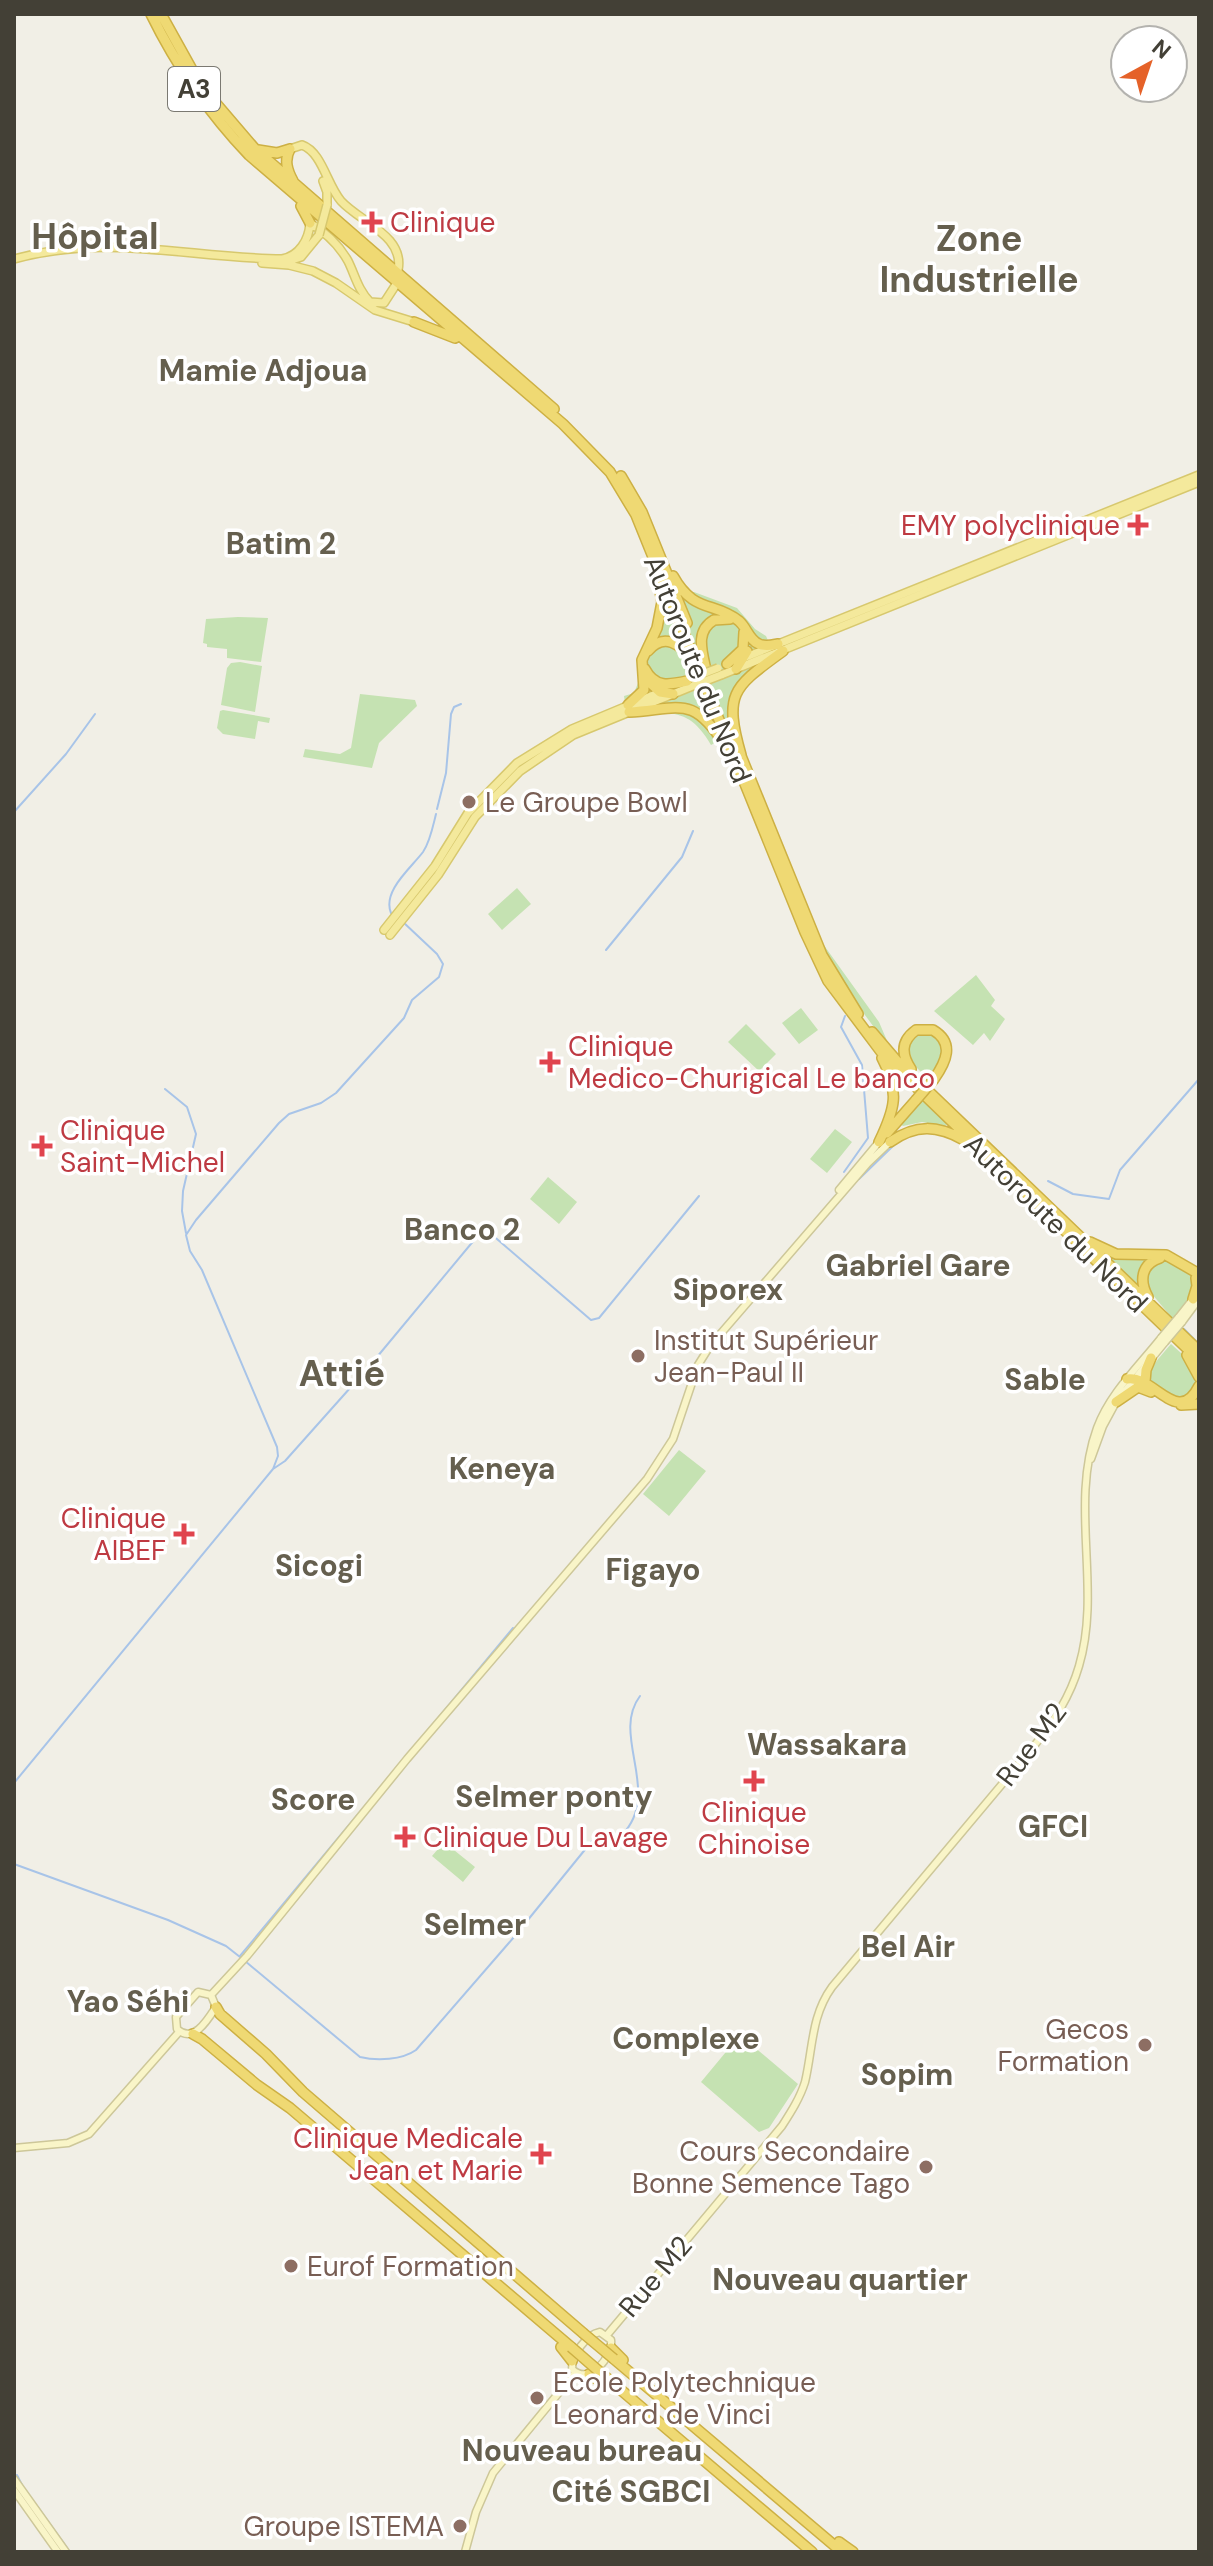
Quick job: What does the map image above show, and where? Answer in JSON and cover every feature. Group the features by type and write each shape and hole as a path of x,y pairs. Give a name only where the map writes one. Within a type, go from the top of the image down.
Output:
{"highway":[{"name":"Autoroute du Nord","path":"151,14 170,52 204,104 236,141 265,170 563,424 603,463 629,502 652,546"},
{"name":"Autoroute du Nord","path":"161,14 201,86 255,149 596,447 629,487 739,760 822,955 842,990 880,1043 1199,1351"},
{"path":"255,149 272,154 289,153 289,174 306,195"},
{"path":"265,170 303,209 310,223"},
{"path":"414,322 437,329 475,349"},
{"path":"652,546 687,596 698,604 732,616 760,645 781,648"},
{"path":"629,708 643,693 645,676 642,660 657,628 662,602 652,546"},
{"path":"702,668 702,633 707,624 721,618 738,623 745,640 742,652 725,669"},
{"path":"725,669 744,658 748,648 747,632"},
{"path":"691,681 667,685 651,678 645,662 649,649 659,642 674,642 702,668"},
{"path":"739,760 733,723 735,697 749,675 781,648"},
{"path":"645,676 660,692 673,694"},
{"path":"629,708 668,706 695,712 707,720 739,760"},
{"name":"Autoroute du Nord","path":"739,760 790,896 822,969 842,1003 877,1048 1199,1360"},
{"path":"884,1142 946,1059 944,1039 936,1032 919,1029 908,1038 904,1053 923,1084"},
{"path":"877,1048 890,1077 894,1098 884,1142"},
{"path":"884,1142 908,1130 931,1127 949,1132 978,1148"},
{"path":"1080,1237 1116,1254 1166,1255 1198,1277"},
{"path":"1154,1307 1144,1290 1142,1276 1152,1261 1168,1259 1198,1277"},
{"path":"1196,1299 1198,1277"},
{"path":"1177,1339 1199,1377"},
{"path":"1145,1382 1151,1358"},
{"path":"1133,1376 1164,1398 1177,1402 1189,1398 1199,1386"},
{"path":"1133,1376 1151,1392"},
{"path":"1116,1402 1138,1387 1172,1404 1199,1404"},
{"path":"216,2007 303,2092 487,2252 712,2440"},
{"path":"193,2034 290,2108 812,2552"},
{"path":"487,2252 596,2333"},
{"path":"474,2266 567,2352 572,2361"},
{"path":"611,2348 842,2552"},
{"path":"589,2374 698,2456"},
{"path":"775,2495 795,2506 853,2552"},
{"path":"751,2501 804,2552"}],"main road":[{"path":"289,153 302,145 313,151 329,185 341,201 393,243 400,258 398,270"},
{"path":"14,261 60,248 99,245 297,260 313,246 319,235 327,205 326,187 309,152 298,149 289,153"},
{"path":"259,258 293,256 305,242 310,223 338,247 367,300 377,304 388,299 395,286"},
{"path":"14,261 60,253 115,250 289,265 317,273 375,310 414,322"},
{"path":"348,292 358,286"},
{"path":"744,658 781,648 1199,475"},
{"path":"387,932 475,817 520,771 573,735 660,692 781,648 1199,482"},
{"path":"629,708 673,694 691,681"},
{"path":"211,1995 660,1460 677,1430 698,1365 726,1323 884,1142"},
{"path":"1089,1462 1103,1414 1196,1299"},
{"path":"1089,1462 1116,1402 1163,1340"},
{"name":"Rue M2","path":"607,2335 782,2126 801,2094 821,2003 838,1978 1055,1719 1079,1667 1085,1634 1085,1510 1089,1462"},
{"path":"330,1854 411,1756"},
{"path":"179,2032 176,2019 185,2006 198,1992 211,1995"},
{"path":"179,2032 193,2034 216,2007 211,1995"},
{"path":"14,2148 77,2141 89,2134 179,2032"},
{"path":"596,2333 607,2335 611,2348 595,2370 583,2376 575,2373 572,2361 596,2333"},
{"path":"465,2552 476,2512 493,2473 575,2373"},
{"path":"14,2479 66,2552"},
{"path":"14,2490 58,2552"}],"green space":[{"path":"656,592 694,592 737,608 755,629 766,636 777,661 758,673 745,688 739,707 740,730 711,745 694,723 676,714 627,718 624,696 634,693 638,683 638,662 657,608"},
{"path":"268,618 261,662 227,658 227,649 207,647 203,643 206,619"},
{"path":"231,663 262,666 255,712 221,705 227,668"},
{"path":"360,694 415,700 417,706 379,743 372,768 303,757 305,749 340,754 351,748"},
{"path":"220,711 270,718 269,723 258,721 255,739 223,734 217,728"},
{"path":"517,888 531,904 502,930 488,914"},
{"path":"818,937 879,1022 891,1050 853,999"},
{"path":"976,975 995,1000 991,1006 1005,1019 990,1041 984,1033 973,1045 934,1011"},
{"path":"801,1008 818,1030 799,1044 782,1023"},
{"path":"746,1024 776,1054 759,1071 728,1042"},
{"path":"918,1032 937,1035 944,1049 939,1064 926,1077 908,1059 907,1043"},
{"path":"921,1098 947,1124 945,1126 922,1122 903,1126 899,1123"},
{"path":"835,1129 852,1142 827,1173 810,1159"},
{"path":"548,1177 577,1202 559,1224 530,1199"},
{"path":"1099,1249 1151,1257 1143,1292"},
{"path":"1162,1260 1176,1263 1195,1280 1192,1297 1173,1319 1146,1287 1150,1266"},
{"path":"1171,1344 1191,1362 1198,1379 1191,1396 1177,1400 1157,1386 1150,1376 1155,1363"},
{"path":"679,1450 706,1471 669,1516 643,1494"},
{"path":"444,1842 475,1867 463,1882 432,1856"},
{"path":"740,2035 798,2084 769,2128 759,2132 701,2082"}],"waterway":[{"path":"437,809 446,773 451,714 454,707 461,704"},
{"path":"14,812 66,754 95,714"},
{"path":"391,913 389,905 394,888 423,852 436,814"},
{"path":"606,950 682,857 693,831"},
{"path":"273,1469 278,1456 277,1447 202,1270 190,1251 186,1235 279,1123 289,1114 321,1103 336,1093 404,1018 412,1000 439,977 443,964 437,954 403,922"},
{"path":"844,1172 868,1138 862,1065 841,1027 845,1016"},
{"path":"1048,1181 1073,1194 1109,1199 1120,1170 1199,1079"},
{"path":"165,1089 187,1107 196,1134 183,1191 182,1211 186,1233"},
{"path":"961,1143 982,1160"},
{"path":"859,1179 894,1145"},
{"path":"490,1233 591,1320 599,1318 699,1196"},
{"path":"14,1783 273,1469 285,1461 367,1369 480,1233"},
{"path":"1184,1329 1199,1344"},
{"path":"240,1956 513,1628"},
{"path":"622,1835 633,1818 638,1801 630,1729 632,1712 640,1696"},
{"path":"245,1961 360,2057 381,2059 404,2056 416,2050 592,1841 605,1836"},
{"path":"14,1864 168,1920 226,1946 240,1957"},
{"path":"17,2475 22,2485"},
{"path":"37,2506 70,2552"}],"place":[{"name":"Clinique","path":"372,222"},
{"name":"EMY polyclinique","path":"1138,525"},
{"name":"Le Groupe Bowl","path":"469,802"},
{"name":"Clinique Medico-Churigical Le banco","path":"550,1062"},
{"name":"Clinique Saint-Michel","path":"42,1146"},
{"name":"Institut Supérieur Jean-Paul II","path":"638,1356"},
{"name":"Clinique AIBEF","path":"184,1534"},
{"name":"Clinique Chinoise","path":"754,1781"},
{"name":"Clinique Du Lavage","path":"405,1837"},
{"name":"Gecos Formation","path":"1145,2045"},
{"name":"Clinique Medicale Jean et Marie","path":"541,2154"},
{"name":"Cours Secondaire Bonne Semence Tago","path":"926,2167"},
{"name":"Eurof Formation","path":"291,2266"},
{"name":"Ecole Polytechnique Leonard de Vinci","path":"537,2398"},
{"name":"Groupe ISTEMA","path":"460,2526"}],"district":[{"name":"Hôpital","path":"95,236"},
{"name":"Zone Industrielle","path":"979,258"},
{"name":"Mamie Adjoua","path":"263,371"},
{"name":"Batim 2","path":"281,544"},
{"name":"Banco 2","path":"462,1230"},
{"name":"Gabriel Gare","path":"918,1266"},
{"name":"Siporex","path":"728,1290"},
{"name":"Attié","path":"342,1373"},
{"name":"Sable","path":"1045,1380"},
{"name":"Keneya","path":"502,1469"},
{"name":"Sicogi","path":"319,1566"},
{"name":"Figayo","path":"653,1570"},
{"name":"Wassakara","path":"827,1745"},
{"name":"Selmer ponty","path":"554,1797"},
{"name":"Score","path":"313,1800"},
{"name":"GFCI","path":"1053,1827"},
{"name":"Selmer","path":"475,1925"},
{"name":"Bel Air","path":"908,1947"},
{"name":"Yao Séhi","path":"128,2002"},
{"name":"Complexe","path":"686,2039"},
{"name":"Sopim","path":"907,2075"},
{"name":"Nouveau quartier","path":"840,2280"},
{"name":"Nouveau bureau","path":"582,2451"},
{"name":"Cité SGBCI","path":"631,2492"}]}
